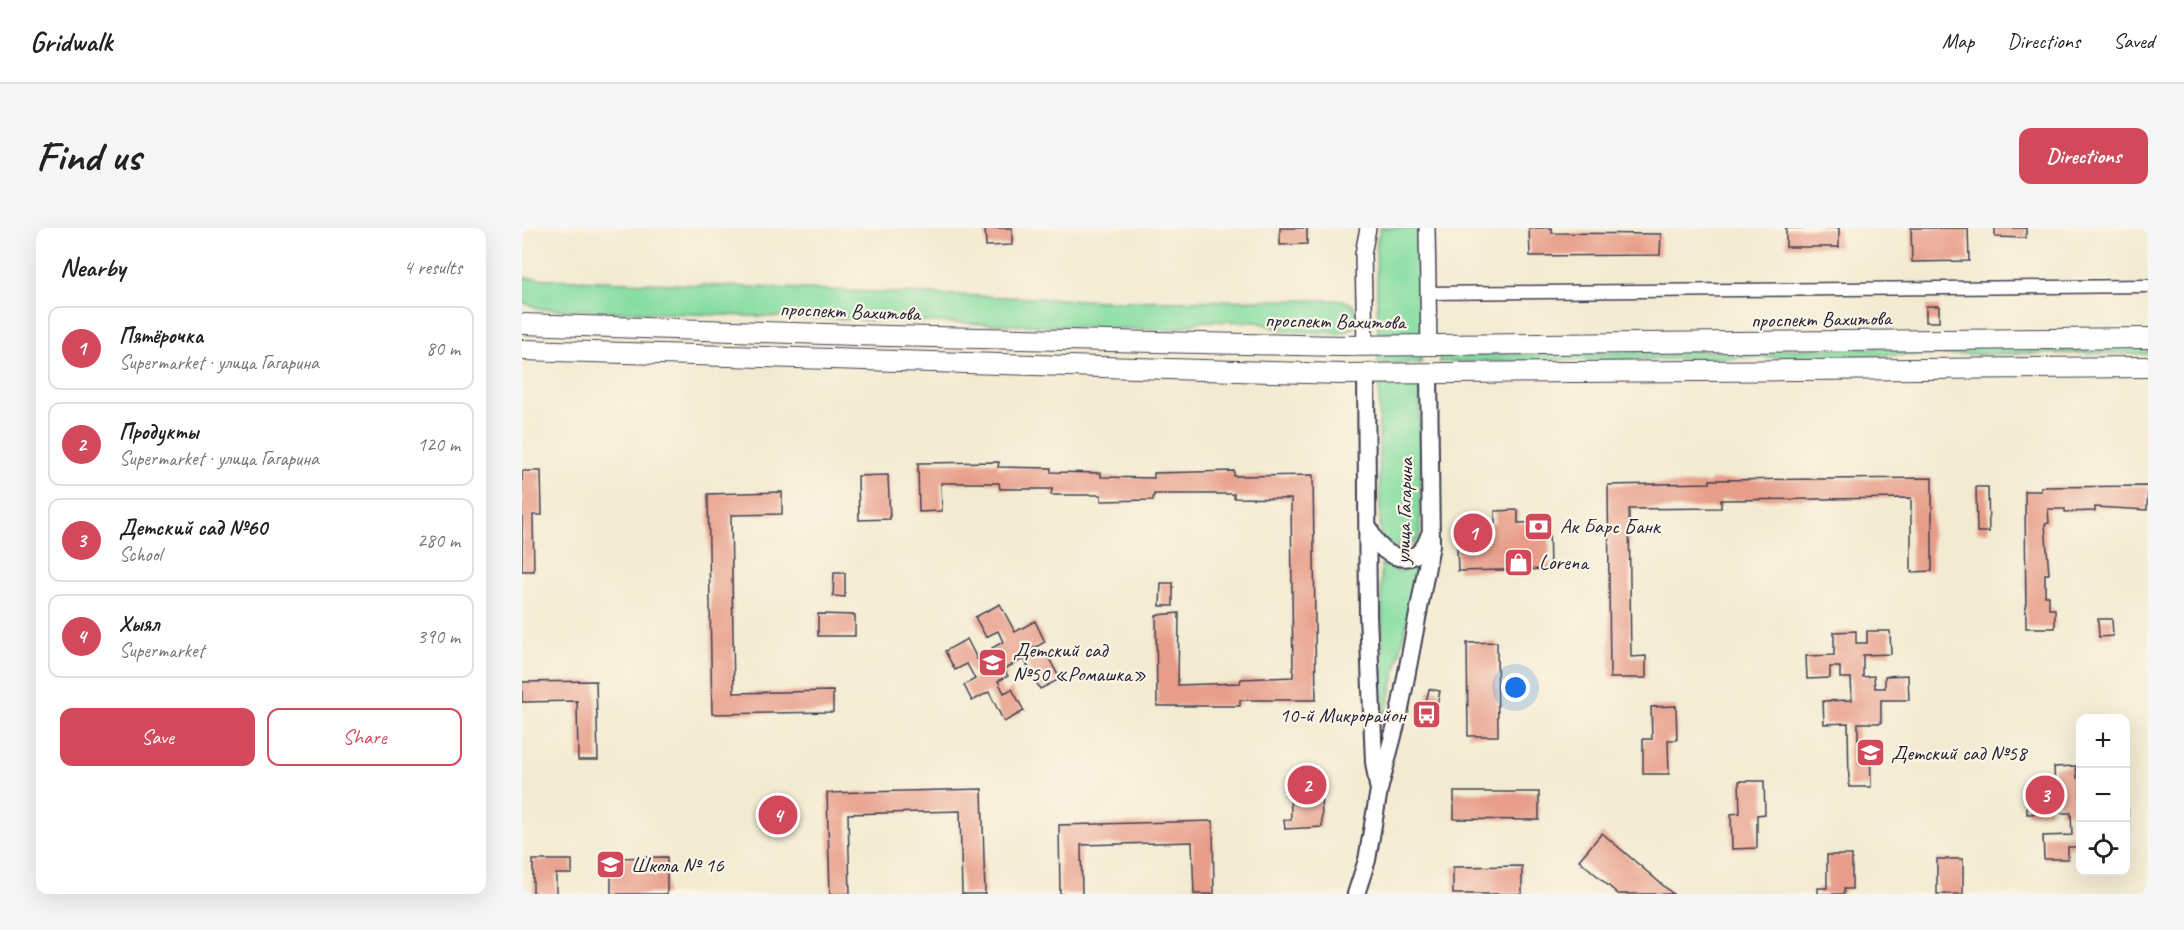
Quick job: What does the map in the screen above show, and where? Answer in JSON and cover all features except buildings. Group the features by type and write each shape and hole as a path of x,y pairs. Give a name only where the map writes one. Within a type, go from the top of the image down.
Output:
{"main road":[{"name":"проспект Вахитова","path":"522,324 888,336 1365,346 2148,338"},
{"name":"улица Гагарина","path":"1365,346 1374,762 1378,790"},
{"name":"улица Гагарина","path":"1356,894 1367,860 1378,790 1400,709 1431,545 1429,346"},
{"path":"522,350 1366,373 2148,367"},
{"path":"1368,525 1379,548 1389,555 1401,557 1413,555 1423,548 1429,538 1431,523"}],"street":[{"name":"улица Гагарина","path":"1365,346 1363,254 1368,228"},
{"name":"улица Гагарина","path":"1427,228 1429,346"},
{"path":"1427,293 2148,286"}],"green space":[{"path":"1380,228 1420,228 1421,333 1378,333 1376,247"},
{"path":"522,278 1107,301 1343,300 1352,304 1358,315 1354,327 1343,333 1285,331 1258,322 1203,321 1171,330 541,309 522,302"},
{"path":"2058,345 2148,346 2148,354 2059,353 1439,362 1439,355"},
{"path":"1378,354 1421,354 1421,363 1378,363"},
{"path":"1379,382 1420,382 1420,537 1405,547 1390,544 1380,537"},
{"path":"1381,564 1399,572 1420,566 1383,725"}],"place":[{"name":"Ак Барс Банк","path":"1539,526"},
{"name":"Пятёрочка","path":"1473,533"},
{"name":"Lorena","path":"1518,562"},
{"name":"Детский сад №50 «Ромашка»","path":"992,662"},
{"name":"10-й Микрорайон","path":"1427,715"},
{"name":"Детский сад №58","path":"1870,753"},
{"name":"Продукты","path":"1307,785"},
{"name":"Детский сад №60","path":"2045,795"},
{"name":"Хыял","path":"778,815"},
{"name":"Школа № 16","path":"610,865"}]}
